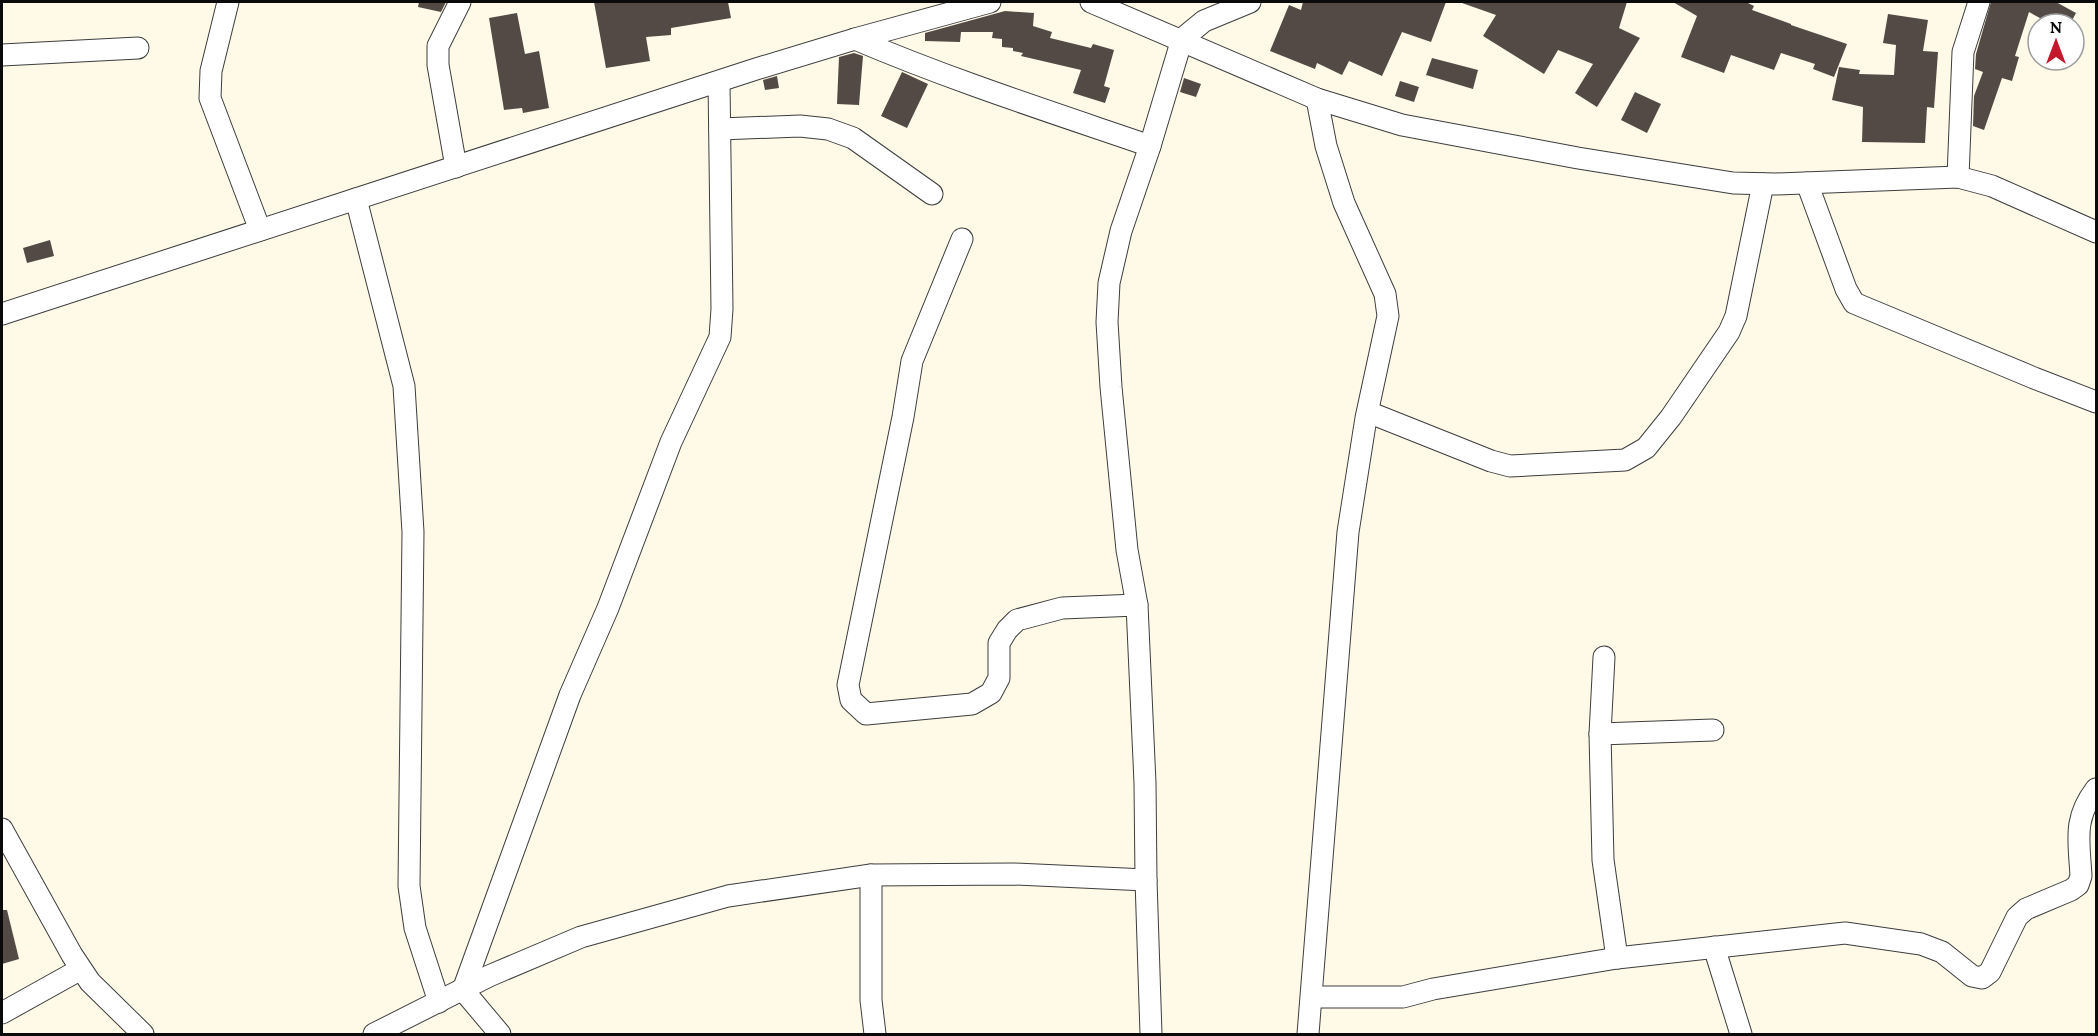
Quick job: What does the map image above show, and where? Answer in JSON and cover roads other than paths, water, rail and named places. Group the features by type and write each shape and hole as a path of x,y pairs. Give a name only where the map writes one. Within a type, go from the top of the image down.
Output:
{"street":[{"path":"228,2 211,71 210,98 260,230"},
{"path":"456,167 438,65 438,46 460,2"},
{"path":"2,314 719,81 855,39 990,2"},
{"path":"1091,2 1182,39 1317,99 1402,125 1578,158 1722,181 1808,183 1958,177 1992,186 2097,232"},
{"path":"1151,1035 1145,783 1137,605 1127,550 1107,322 1109,283 1121,231 1150,146 1182,39 1204,21 1250,2"},
{"path":"1958,177 1963,52 1979,2"},
{"path":"855,39 919,66 1150,146"},
{"path":"2,55 138,48"},
{"path":"463,990 570,694 608,608 671,442 720,337 722,309 719,81"},
{"path":"1308,1035 1348,532 1368,412 1388,316 1385,294 1344,203 1326,146 1317,99"},
{"path":"720,129 800,126 828,129 853,138 932,194"},
{"path":"1368,412 1491,461 1510,466 1625,460 1636,455 1646,448 1671,417 1736,316 1762,183"},
{"path":"1808,183 1846,289 1854,303 2097,402"},
{"path":"356,199 404,386 413,532 409,886 415,928 439,1002"},
{"path":"962,239 912,361 903,417 848,685 851,700 867,714 972,704 991,693 999,678 999,643 1017,620 1062,608 1137,605"},
{"path":"1604,657 1600,734 1603,860 1617,958"},
{"path":"1600,734 1713,730"},
{"path":"1312,997 1403,998 1433,989 1617,958 1845,933 1921,945 1942,952 1972,976 1982,978 1990,972 2017,917 2026,909 2078,885 2081,876 2080,820 2085,804 2097,789"},
{"path":"2,830 81,969 90,982 143,1035"},
{"path":"374,1035 489,976 581,936 728,896 871,875 1014,874 1146,880"},
{"path":"871,875 871,1000 875,1035"},
{"path":"1714,947 1741,1035"},
{"path":"2,1013 81,969"},
{"path":"463,990 500,1035"}]}
